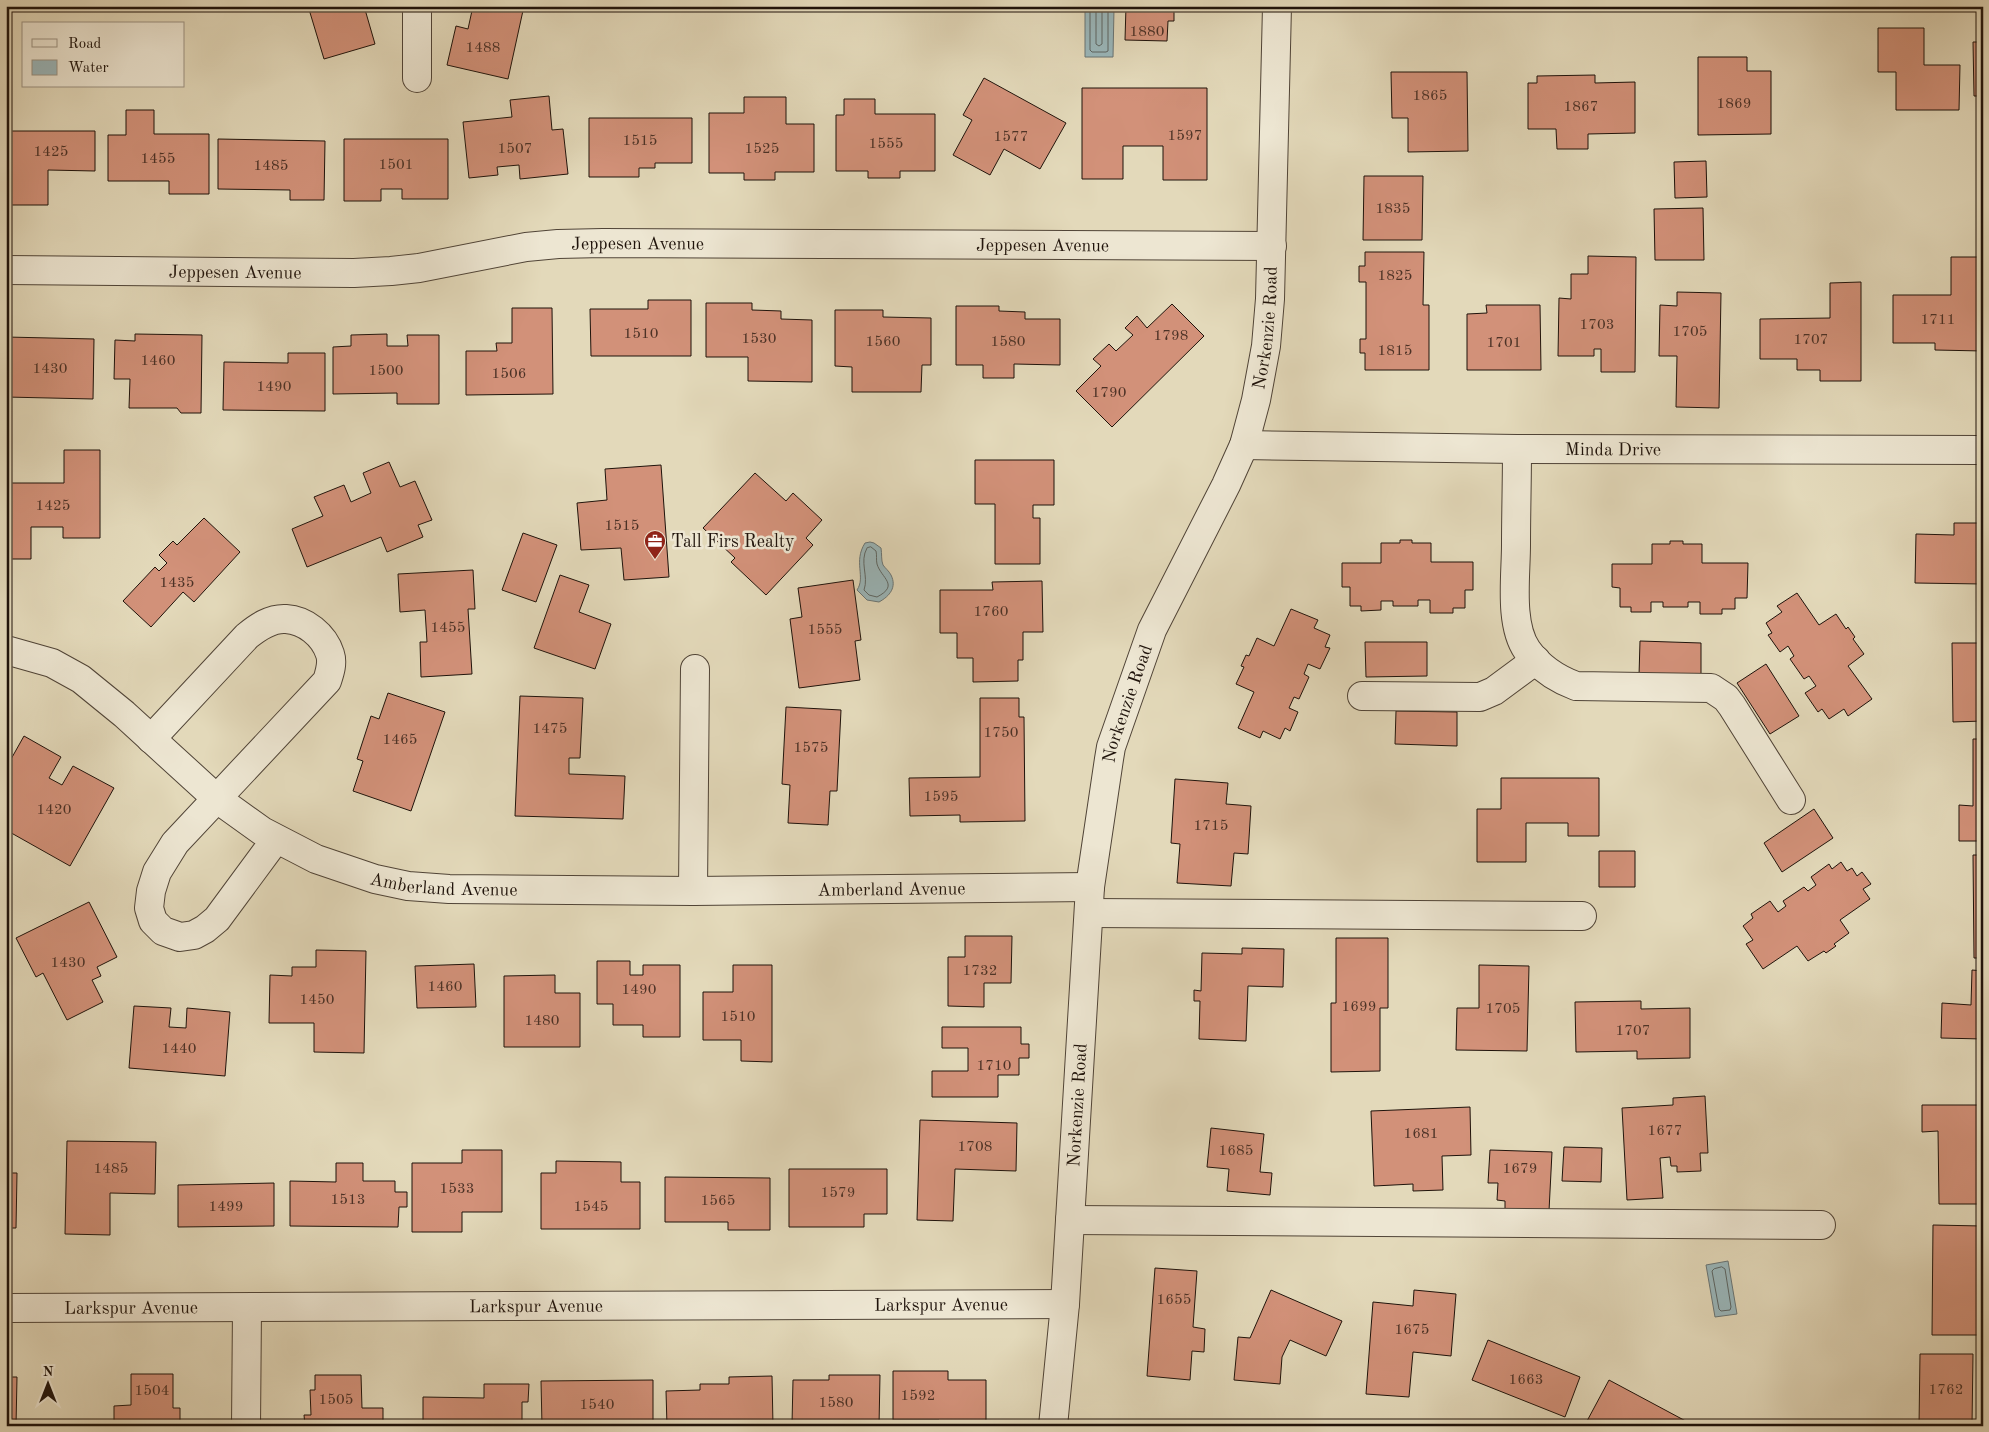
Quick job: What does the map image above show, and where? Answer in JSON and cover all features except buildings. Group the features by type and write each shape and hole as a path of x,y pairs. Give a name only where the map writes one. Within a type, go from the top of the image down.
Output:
{"street":[{"path":"417,6 417,78"},
{"name":"Norkenzie Road","path":"1053,1426 1065,1304 1090,900 1111,747 1152,630 1226,485 1244,445 1256,400 1266,346 1272,246 1277,6"},
{"name":"Jeppesen Avenue","path":"6,270 391,272 526,247 594,243 1272,246"},
{"name":"Minda Drive","path":"1244,445 1517,449 1983,450"},
{"path":"1517,449 1516,620 1527,650 1552,674 1576,686 1697,687 1711,688 1719,692 1732,706 1791,800"},
{"path":"151,739 247,636 259,627 272,621 286,619 300,622 315,630 330,654 331,668 327,681 176,843 157,872 151,891 149,908 153,921 163,931 180,937 194,935 205,930 217,919 276,839"},
{"name":"Amberland Avenue","path":"6,650 52,663 80,679 104,697 216,798 235,813 276,839 316,859 344,870 408,886 449,890 693,891 1090,900 1582,916"},
{"path":"1362,696 1480,697 1494,691 1536,660"},
{"path":"693,891 695,669"},
{"path":"1070,1220 1821,1225"},
{"name":"Larkspur Avenue","path":"6,1308 1065,1304"},
{"path":"246,1426 247,1308"}],"water":[{"path":"1085,6 1114,9 1113,57 1085,57"},
{"path":"870,542 881,548 883,565 893,579 891,591 879,602 867,600 857,590 860,580 860,557 865,543"},
{"path":"1728,1261 1737,1314 1715,1317 1706,1265"}],"place":[{"name":"Tall Firs Realty","path":"655,560"}]}
